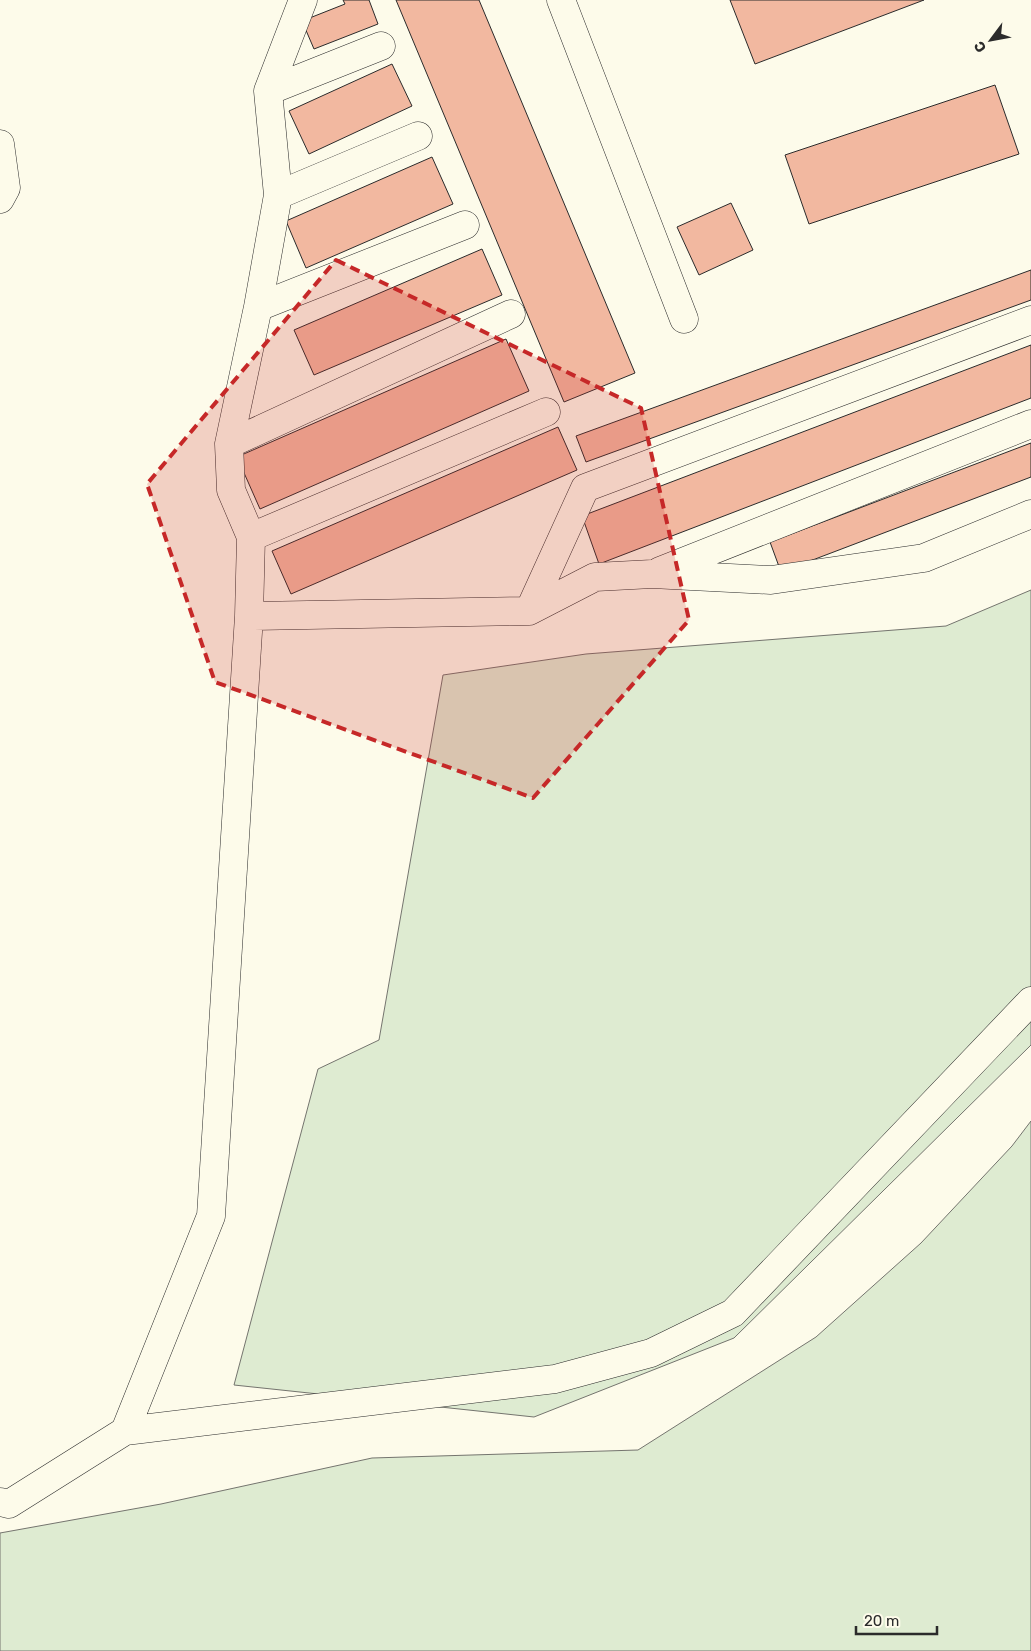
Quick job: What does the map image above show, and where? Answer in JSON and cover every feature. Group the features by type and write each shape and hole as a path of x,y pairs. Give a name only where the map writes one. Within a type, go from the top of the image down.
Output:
{"lane":[{"path":"124,1431 211,1216 249,616 251,536 232,490 229,444 258,307 278,195 268,91 303,0"},
{"path":"560,0 684,319"},
{"path":"268,91 381,46"},
{"path":"278,195 418,136"},
{"path":"0,144 6,188 0,199"},
{"path":"258,307 465,225"},
{"path":"229,444 511,314"},
{"path":"529,611 585,488 1031,320"},
{"path":"251,536 546,412"},
{"path":"652,574 1031,424"},
{"path":"249,616 529,611 595,577 652,574 771,580 924,558 1031,514"},
{"path":"0,1502 9,1504 124,1431 555,1379 651,1353 733,1313 1031,1001"}],"highlighted area":[{"path":"336,260 641,408 689,620 533,798 215,682 147,484"}],"green space":[{"path":"1031,590 1031,1045 734,1338 534,1417 234,1385 318,1069 379,1040 443,675 586,654 946,626"},
{"path":"1031,1121 1031,1651 0,1651 0,1533 161,1504 372,1458 638,1450 816,1337 921,1243 1012,1146"}],"building":[{"path":"343,0 369,0 378,24 314,49 302,21 345,4"},
{"path":"396,0 479,0 635,373 564,402"},
{"path":"730,0 924,0 755,64"},
{"path":"392,64 412,106 309,154 289,111"},
{"path":"995,85 1019,154 809,224 785,155"},
{"path":"432,157 453,204 306,268 286,221"},
{"path":"731,203 753,250 699,275 677,227"},
{"path":"482,249 502,295 314,375 294,330"},
{"path":"1031,270 1031,300 586,462 576,436"},
{"path":"506,339 529,391 260,509 237,457"},
{"path":"1031,345 1031,398 599,564 582,516"},
{"path":"558,427 577,470 291,594 272,551"},
{"path":"1031,443 1031,477 781,572 770,542"}]}
